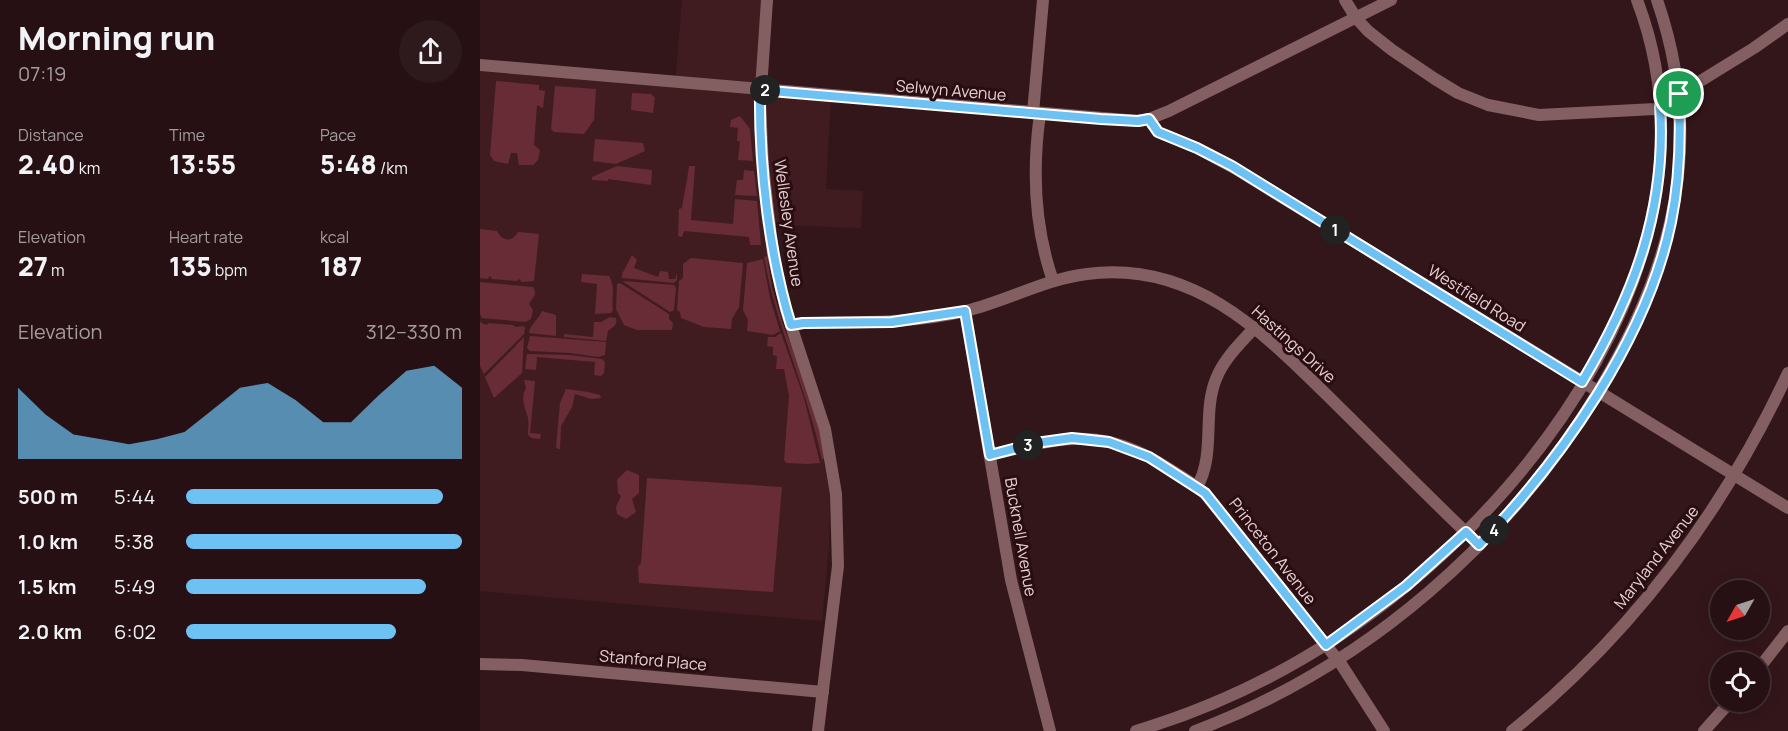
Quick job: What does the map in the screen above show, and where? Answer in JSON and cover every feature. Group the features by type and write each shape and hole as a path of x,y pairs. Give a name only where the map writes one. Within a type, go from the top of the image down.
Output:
{"street":[{"name":"Wellesley Avenue","path":"767,0 760,90 763,166 773,254 791,325 825,429 836,494 838,566 818,731"},
{"path":"1043,0 1035,195 1041,236 1053,281"},
{"path":"1345,0 1356,18 1368,31 1435,79 1465,96 1499,108 1530,114 1558,115 1649,110 1660,106 1754,48 1788,24"},
{"name":"Selwyn Avenue","path":"480,65 1133,121 1149,119 1391,0"},
{"path":"1136,731 1185,715 1234,693 1326,645 1406,586 1466,532 1529,460 1582,382 1623,306 1648,235 1660,165 1660,106 1652,47 1637,0"},
{"path":"1195,731 1265,700 1338,660 1423,597 1479,545 1545,470 1598,392 1640,314 1659,266 1669,232 1679,171 1681,131 1679,94 1672,54 1657,0"},
{"name":"Westfield Road","path":"1149,119 1158,132 1232,166 1788,508"},
{"name":"Hastings Drive","path":"791,325 897,321 965,311 1053,281 1105,272 1132,273 1182,285 1210,298 1255,327 1288,356 1479,545"},
{"name":"Bucknell Avenue","path":"965,311 1015,598 1050,731"},
{"path":"1197,487 1206,464 1210,409 1215,381 1229,356 1255,327"},
{"name":"Maryland Avenue","path":"1512,731 1578,673 1636,611 1684,551 1735,475 1788,373"},
{"name":"Princeton Avenue","path":"990,455 1052,440 1072,438 1102,441 1143,454 1197,487 1208,497 1338,660 1384,731"},
{"path":"1770,654 1788,630"},
{"name":"Stanford Place","path":"480,664 522,665 823,692"},
{"path":"1704,731 1721,712"}],"shaded area":[{"path":"682,0 762,0 756,94 831,98 826,189 863,191 861,228 783,225 763,227 774,294 818,432 830,493 829,546 822,621 480,591 480,68 675,85"},
{"path":"496,81 539,85 539,90 545,91 543,108 537,105 534,145 540,150 538,160 533,165 519,165 517,153 511,153 508,164 494,161 490,155"},
{"path":"555,86 596,89 594,120 584,134 554,132 551,129"},
{"path":"632,93 651,94 655,98 653,113 631,110"},
{"path":"740,116 750,129 753,161 738,160 740,141 737,141 738,128 730,127 731,120"},
{"path":"595,139 643,143 645,151 616,164 593,161"},
{"path":"617,166 652,170 651,185 608,179 608,181 592,180 592,177"},
{"path":"689,166 695,166 691,220 733,224 735,199 757,201 761,245 750,245 749,237 684,231 682,237 678,236 679,209 682,208"},
{"path":"744,170 754,171 757,196 735,195 737,180 743,180"},
{"path":"480,229 497,231 504,239 513,238 518,232 539,234 534,281 492,279 490,276 487,279 480,278"},
{"path":"632,255 637,260 634,268 658,277 660,271 668,272 669,279 675,279 677,273 677,280 674,283 622,278"},
{"path":"767,256 772,287 783,324 808,388 827,455 822,460 809,409 776,309 764,257"},
{"path":"691,258 743,263 739,307 732,319 731,329 704,327 681,318 677,310 679,281 683,278 683,264"},
{"path":"763,259 770,298 780,331 773,335 747,331 748,320 743,310 747,263"},
{"path":"582,274 609,276 613,288 611,313 595,314 597,284 581,282"},
{"path":"622,281 674,285 676,288 674,310 670,312"},
{"path":"480,282 533,287 535,294 529,304 533,310 531,319 525,322 482,318"},
{"path":"620,283 669,314 669,319 673,323 672,330 637,330 624,325 616,309 617,284"},
{"path":"542,311 556,315 556,336 529,333"},
{"path":"610,317 616,318 616,323 608,331 606,341 564,337 564,334 593,337 594,322 601,322"},
{"path":"480,322 486,325 489,323 524,326 525,328 524,334 484,374 480,366"},
{"path":"781,333 804,398 820,463 786,463 784,460 789,396 784,369 776,369 777,356 773,355 773,347 767,346 768,337 775,337"},
{"path":"530,336 606,342 605,355 598,357 530,351 527,348"},
{"path":"524,337 522,373 494,398 485,377"},
{"path":"527,354 570,355 602,359 605,362 604,373 601,376 594,375 595,362 537,357 536,370 525,369"},
{"path":"524,380 535,381 530,433 541,434 540,439 528,435 528,418 523,399 526,388"},
{"path":"566,389 600,395 601,398 591,399 575,394 572,407 561,426 560,449 558,449 556,447 560,403"},
{"path":"627,470 639,475 639,493 632,499 636,512 626,519 617,514 616,507 621,496 618,493 617,480"},
{"path":"647,478 782,487 773,592 639,583 638,567 641,563"}],"route":[{"path":"760,90 1101,119 1138,121 1149,119 1158,132 1232,166 1582,382 1617,319 1640,262 1657,191 1661,147 1660,106 1679,94 1681,131 1679,171 1672,220 1665,247 1636,321 1592,402 1545,470 1479,545 1466,532 1406,586 1326,645 1205,493 1149,457 1109,442 1072,438 1036,443 990,455 965,311 897,321 791,325 775,263 763,166 760,90"}]}
